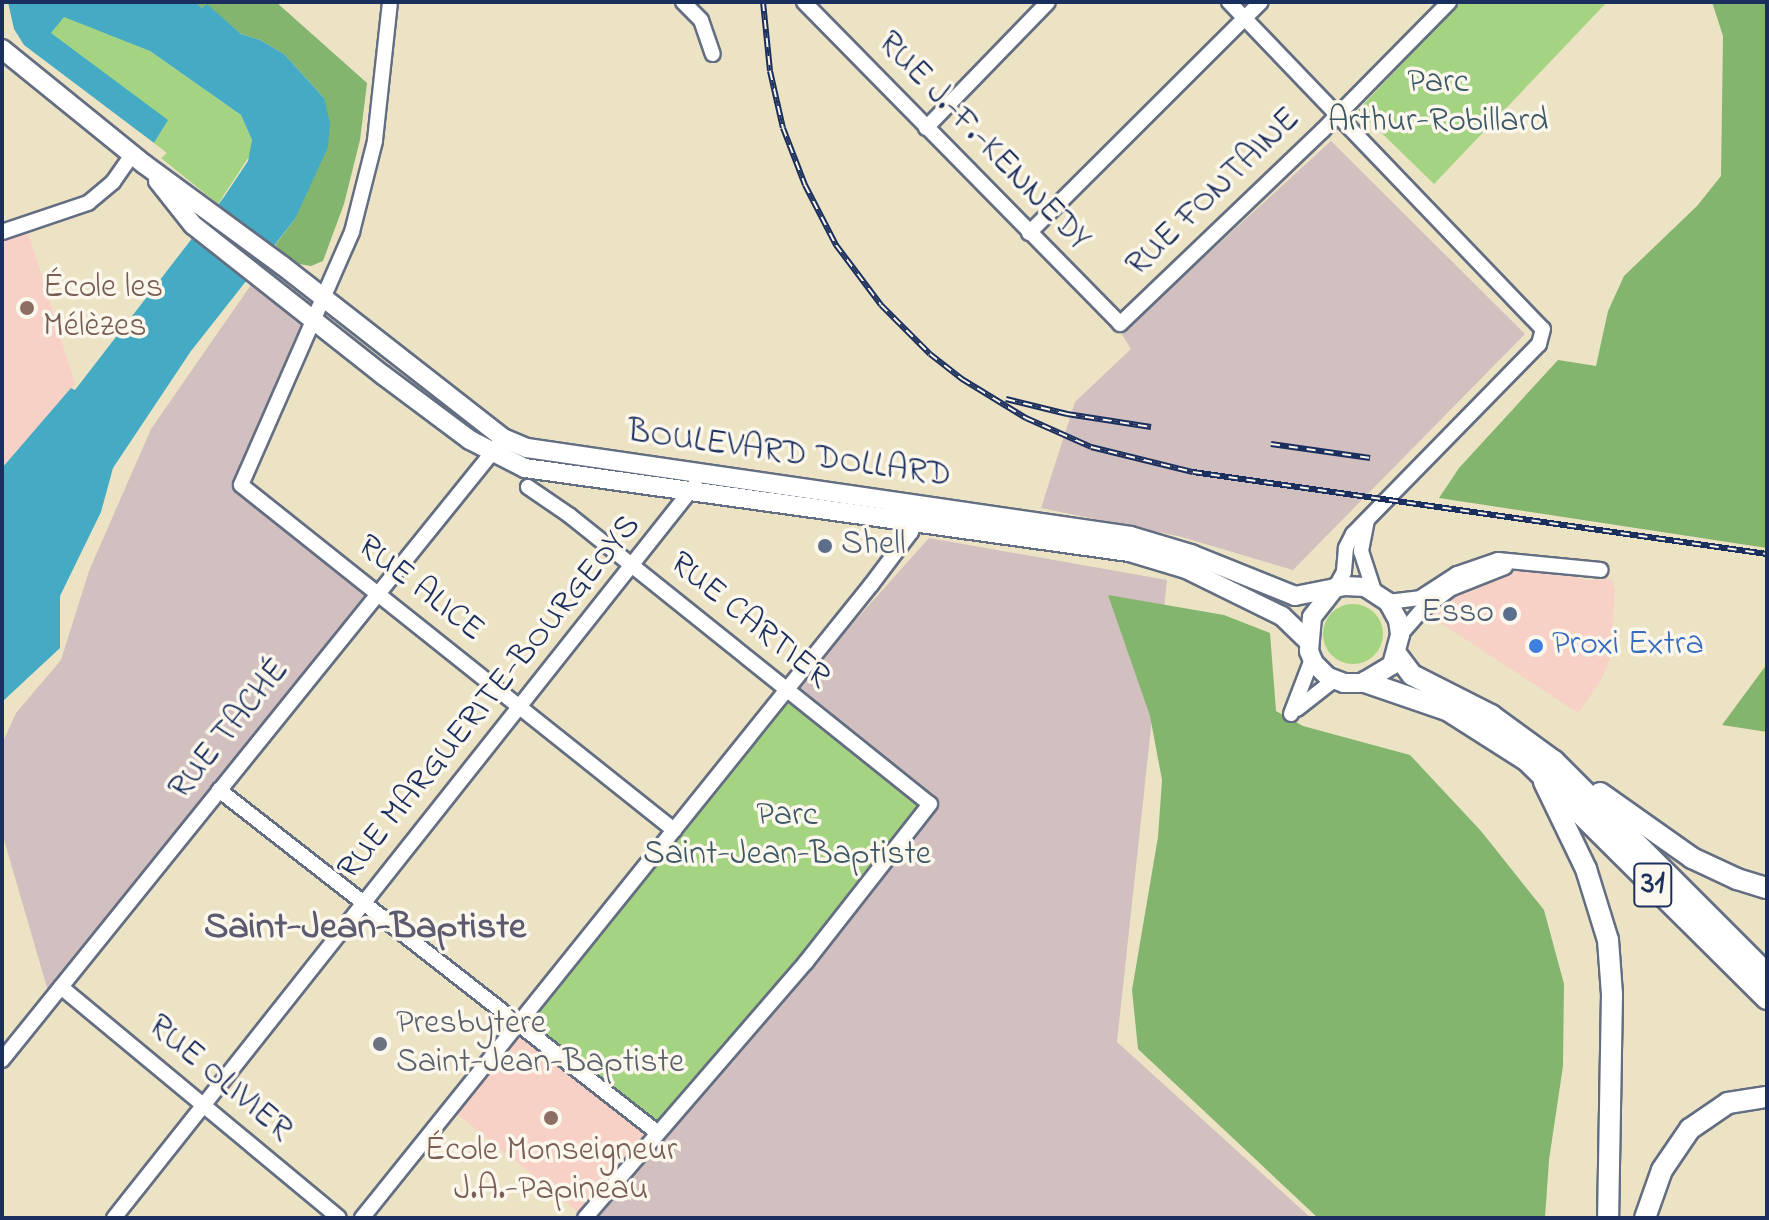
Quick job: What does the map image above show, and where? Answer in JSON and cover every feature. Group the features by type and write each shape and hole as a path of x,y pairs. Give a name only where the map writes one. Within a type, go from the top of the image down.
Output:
{"highway":[{"name":"31","path":"1398,645 1418,679 1491,715 1767,974"},
{"name":"31","path":"1365,682 1447,710 1547,766 1767,999"},
{"path":"1547,766 1692,858 1725,875 1767,888"},
{"path":"1547,766 1586,869 1608,940 1612,994 1608,1218"},
{"path":"1645,1218 1662,1170 1690,1129 1728,1103 1767,1097"}],"main road":[{"path":"2,49 138,159"},
{"name":"BOULEVARD DOLLARD","path":"138,159 322,297 525,468 695,482 917,513 1145,539 1207,559 1287,595 1305,596 1335,588"},
{"name":"BOULEVARD DOLLARD","path":"138,159 193,225 313,319 497,446"},
{"name":"BOULEVARD DOLLARD","path":"917,513 1164,561 1282,616 1308,641"},
{"path":"1355,585 1381,596 1398,620 1398,645 1390,668 1353,685 1334,680 1312,659 1308,641 1312,617 1335,588 1355,585"}],"street":[{"path":"313,319 352,232 375,141 390,2"},
{"path":"683,2 701,20 713,54"},
{"name":"RUE J.-F.-KENNEDY","path":"804,2 1120,324"},
{"path":"926,128 1048,2"},
{"path":"1229,2 1543,329 1539,344 1349,539 1344,572 1335,588"},
{"path":"1029,233 1261,2"},
{"name":"RUE FONTAINE","path":"1120,324 1339,114 1449,2"},
{"path":"2,232 88,203 138,159"},
{"name":"RUE ALICE","path":"313,319 241,485 674,830"},
{"name":"RUE TACHÉ","path":"2,1060 497,446"},
{"name":"RUE MARGUERITE-BOURGEOYS","path":"114,1218 633,567 695,482"},
{"name":"RUE CARTIER","path":"528,487 930,804 806,962 658,1133"},
{"path":"362,1218 879,574 917,513"},
{"path":"1367,520 1361,551 1381,596 1420,598 1451,577 1483,563 1504,559 1601,570"},
{"path":"1398,645 1421,611 1461,583 1484,573 1530,562"},
{"path":"1312,659 1291,714 1334,680"},
{"path":"219,790 658,1133 585,1218"},
{"name":"RUE OLIVIER","path":"61,987 339,1218"}],"shaded area":[{"path":"1331,141 1525,334 1293,570 1178,536 1041,508 1075,402 1131,349 1121,333"},
{"name":"École les Mélèzes","path":"26,225 75,384 2,468 2,232"},
{"path":"253,282 310,321 235,487 368,596 48,991 2,833 2,744 16,713 61,660 89,571 151,429"},
{"path":"929,538 1167,580 1117,1042 1311,1218 592,1218 935,804 794,689"},
{"path":"1521,569 1561,572 1584,580 1612,579 1615,592 1610,660 1600,682 1578,713 1430,616 1453,594"},
{"name":"École Monseigneur J.A.-Papineau","path":"518,1023 658,1133 585,1218 450,1108"}],"green space":[{"path":"195,2 276,2 367,83 360,140 344,204 323,261 311,266 293,263 275,245 295,219 324,98 284,54 260,40 241,34 207,5 202,8"},
{"name":"Parc Arthur-Robillard","path":"1461,2 1607,2 1434,184 1358,110"},
{"path":"1712,2 1767,2 1767,548 1439,498 1459,468 1558,360 1596,366 1608,311 1624,276 1697,206 1721,176 1723,36"},
{"path":"64,16 150,51 241,115 252,140 250,155 218,204 161,158 167,153 154,143 167,120 50,33"},
{"path":"1108,595 1224,615 1270,633 1276,711 1303,726 1410,755 1481,831 1544,910 1564,984 1563,1066 1549,1160 1545,1218 1318,1218 1138,1049 1132,990 1158,837 1162,780 1150,716"},
{"path":"1353,604 1374,613 1383,634 1374,655 1353,664 1332,655 1323,634 1332,613"},
{"path":"1767,664 1767,732 1722,725"},
{"name":"Parc Saint-Jean-Baptiste","path":"787,690 930,804 658,1133 518,1023"}],"water":[{"path":"8,2 195,2 202,8 207,4 241,34 260,40 284,54 324,98 330,123 328,147 295,219 191,351 113,468 101,512 60,596 60,648 2,702 2,468 71,388 75,390 224,197 248,161 252,140 241,115 150,51 64,17 51,33 168,120 154,143 24,45 14,29"}],"railway":[{"path":"763,2 770,71 783,128 805,185 836,245 881,305 930,354 962,379 1026,418 1091,447 1193,472 1767,554"},
{"path":"1006,399 1067,414 1151,427"},
{"path":"1271,444 1370,458"}],"place":[{"name":"École les Mélèzes","path":"27,308"},
{"name":"Shell","path":"825,546"},
{"name":"Esso","path":"1510,614"},
{"name":"Proxi Extra","path":"1536,646"},
{"name":"Presbytère Saint-Jean-Baptiste","path":"380,1044"},
{"name":"École Monseigneur J.A.-Papineau","path":"551,1118"}],"district":[{"name":"Saint-Jean-Baptiste","path":"365,929"}]}
